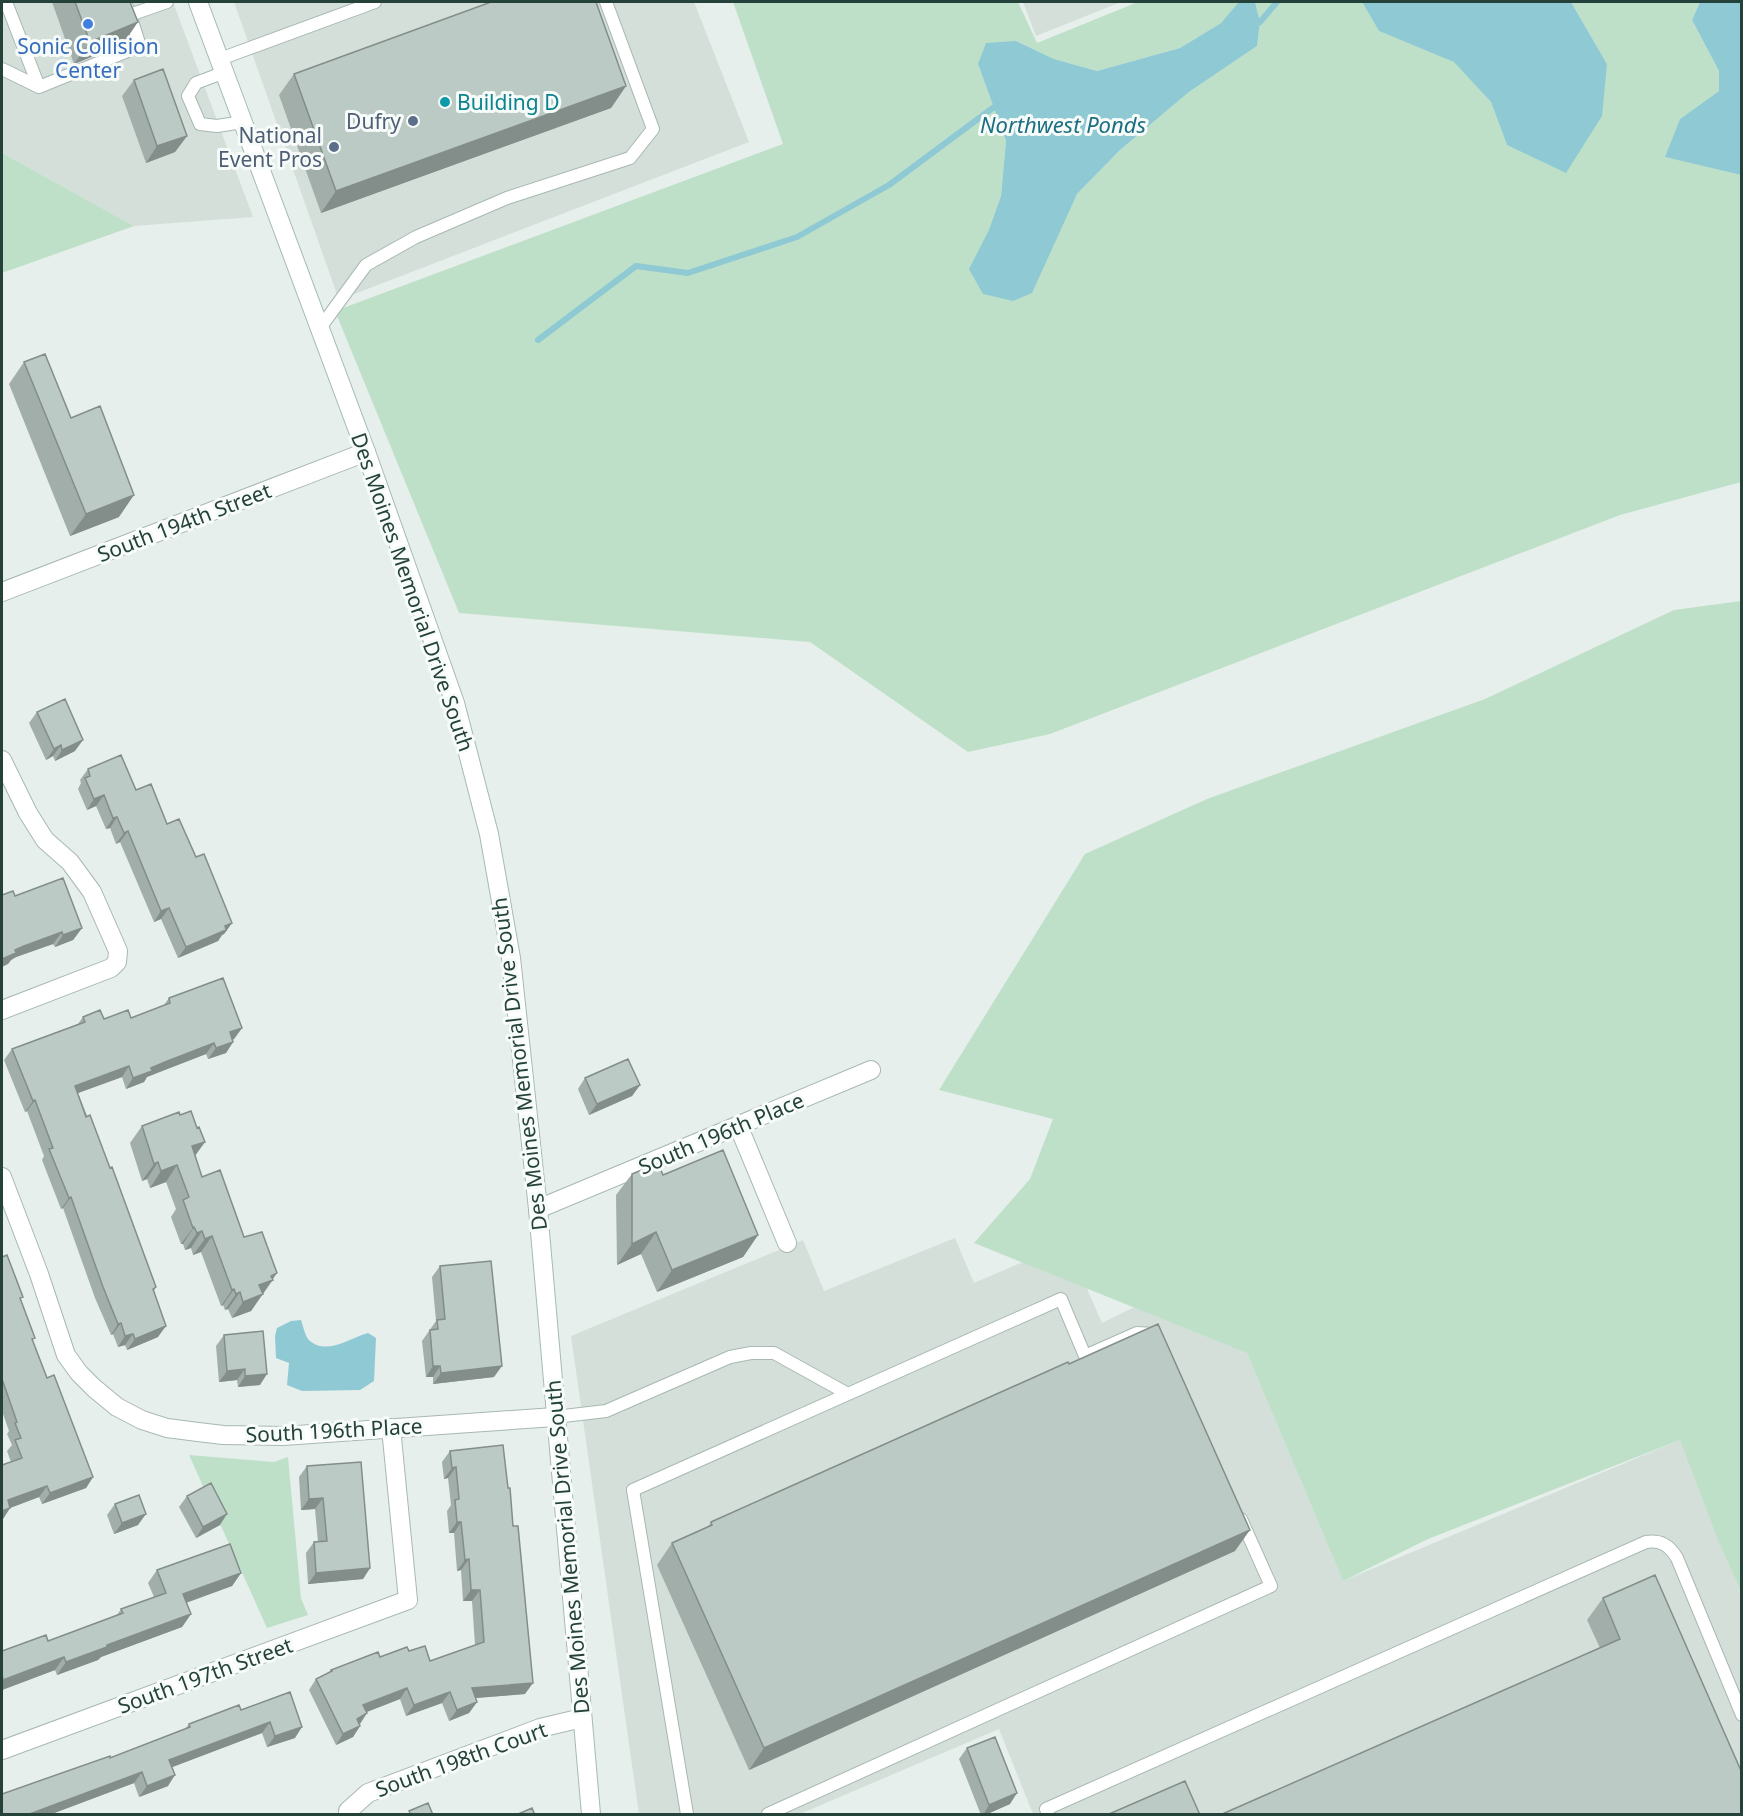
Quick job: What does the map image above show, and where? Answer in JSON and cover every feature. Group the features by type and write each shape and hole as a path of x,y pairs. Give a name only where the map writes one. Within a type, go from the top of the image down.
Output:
{"street":[{"name":"Des Moines Memorial Drive South","path":"198,2 366,452 455,703 489,834 511,958 538,1209 591,1815"},
{"name":"South 194th Street","path":"2,592 366,452"},
{"path":"2,760 28,813 45,840 70,862 92,892 118,951 117,962 111,968 2,1010"},
{"name":"South 196th Place","path":"538,1209 870,1070"},
{"path":"738,1125 787,1242"},
{"name":"South 196th Place","path":"2,1177 9,1216 39,1274 66,1355 94,1388 117,1407 142,1420 167,1428 223,1435 283,1436 555,1417"},
{"name":"South 197th Street","path":"2,1750 408,1600 391,1428"},
{"name":"South 198th Court","path":"348,1815 348,1811 368,1792 540,1728 582,1718"}],"lane":[{"path":"6,2 39,87"},
{"path":"2,69 39,87 141,46 124,2"},
{"path":"130,15 167,2"},
{"path":"243,122 217,126 200,124 188,96 196,83 222,65 375,2"},
{"path":"320,328 366,265 416,237 507,198 630,158 653,129 606,2"},
{"path":"687,1815 633,1490 1061,1299 1085,1356 1137,1333 1158,1335 1163,1346"},
{"path":"555,1417 606,1412 730,1357 751,1353 774,1353 848,1394"},
{"path":"768,1815 1271,1586 1237,1510"},
{"path":"1048,1815 1046,1809 1646,1542 1654,1541 1669,1546 1677,1558 1742,1715"}],"shaded area":[{"path":"2,2 173,2 253,217 134,226 2,153"},
{"path":"234,2 694,2 749,142 339,300"},
{"path":"1023,2 1121,2 1036,36"},
{"path":"955,1238 974,1283 1067,1243 1102,1323 1153,1298 1247,1353 1343,1581 1680,1440 1741,1584 1741,1814 1033,1814 999,1729 800,1814 639,1814 571,1336 803,1240 824,1291"}],"green space":[{"path":"733,2 1018,2 1037,43 1138,2 1240,2 1221,23 1180,48 1097,71 1054,59 1016,41 978,64 1006,141 1001,196 988,232 1054,241 1077,194 1120,150 1189,92 1257,46 1260,22 1255,2 1362,2 1379,31 1454,61 1491,102 1507,145 1607,64 1571,2 1700,2 1692,20 1719,71 1719,91 1680,119 1666,157 1741,175 1741,482 1620,515 1050,734 968,752 810,642 459,613 335,311 783,144"},
{"path":"2,153 134,226 2,273"},
{"path":"1741,601 1741,1591 1718,1540 1680,1440 1428,1539 1343,1581 1247,1353 974,1243 1030,1179 1053,1119 939,1090 1085,854 1207,799 1485,699 1674,610"},
{"path":"189,1455 274,1462 288,1457 301,1598 308,1615 267,1628"}],"water":[{"name":"Northwest Ponds","path":"1239,2 1255,2 1260,22 1257,46 1189,92 1120,150 1077,194 1032,293 1013,301 983,294 969,269 988,232 1001,196 1006,141 978,64 986,43 1016,41 1054,59 1097,71 1180,48 1221,23"},
{"path":"1362,2 1571,2 1607,64 1602,116 1566,173 1507,145 1491,102 1454,62 1379,31"},
{"path":"1700,2 1741,2 1741,175 1665,157 1680,119 1719,91 1719,71 1692,20"},
{"path":"301,1320 308,1339 322,1346 338,1345 368,1333 376,1338 374,1381 360,1390 302,1391 287,1385 289,1363 276,1358 275,1336 277,1328 291,1321"}],"building":[{"path":"75,2 130,2 138,22 90,42"},
{"name":"Building D","path":"491,2 596,2 626,86 336,191 294,74"},
{"path":"163,69 187,136 157,146 134,80"},
{"path":"45,354 71,418 100,406 134,495 86,514 24,362"},
{"path":"65,699 83,740 62,750 61,745 54,749 37,712"},
{"path":"121,755 136,790 151,784 167,824 179,819 196,857 204,854 232,923 225,926 226,930 186,947 169,908 161,911 128,831 124,833 117,817 113,818 104,795 94,799 85,778 90,776 88,769"},
{"path":"63,878 82,928 63,935 62,932 24,946 15,950 16,953 2,959 2,895 13,891 15,896"},
{"path":"223,978 242,1028 230,1032 233,1042 216,1048 214,1043 151,1068 152,1071 133,1078 129,1066 75,1086 86,1117 90,1115 110,1168 112,1167 156,1287 153,1289 166,1326 135,1339 133,1334 125,1336 121,1323 118,1324 71,1197 69,1198 49,1149 53,1148 35,1100 33,1101 12,1049 85,1022 83,1017 100,1010 104,1019 128,1010 131,1018 170,1003 169,998"},
{"path":"628,1059 640,1085 597,1104 585,1078"},
{"path":"191,1111 205,1142 192,1146 202,1177 220,1170 244,1237 262,1232 277,1273 271,1276 273,1280 259,1285 263,1294 243,1302 240,1292 236,1294 234,1289 232,1290 212,1236 205,1239 202,1231 197,1233 193,1228 183,1200 189,1197 177,1165 161,1171 158,1162 154,1164 142,1126 179,1112 180,1115"},
{"path":"723,1150 758,1235 672,1270 656,1232 632,1244 632,1174 658,1163 663,1175"},
{"path":"7,1255 23,1297 20,1298 35,1338 32,1339 47,1378 54,1375 93,1477 50,1493 47,1486 8,1500 10,1508 2,1511 2,1465 22,1458 15,1440 21,1438 15,1423 17,1422 2,1379 2,1257"},
{"path":"491,1261 502,1366 441,1373 440,1366 433,1366 430,1330 438,1329 437,1320 445,1319 440,1266"},
{"path":"1158,1324 1250,1530 764,1748 672,1543 712,1525 711,1522"},
{"path":"263,1331 267,1374 245,1376 245,1369 227,1371 224,1335"},
{"path":"503,1445 513,1526 518,1526 533,1683 472,1688 477,1702 457,1710 450,1692 414,1705 407,1688 363,1705 367,1713 357,1719 360,1726 343,1734 316,1679 331,1670 378,1652 380,1657 407,1647 409,1651 425,1646 430,1661 484,1642 480,1590 471,1590 469,1559 465,1560 461,1522 457,1522 455,1500 459,1499 456,1467 452,1468 450,1451"},
{"path":"361,1462 370,1568 316,1573 314,1542 327,1541 323,1498 309,1499 307,1466"},
{"path":"211,1483 227,1514 203,1527 187,1496"},
{"path":"139,1495 146,1514 122,1523 115,1504"},
{"path":"230,1544 241,1573 183,1594 191,1614 66,1662 64,1657 3,1680 2,1651 46,1635 48,1641 123,1613 121,1609 166,1593 157,1570"},
{"path":"1655,1575 1742,1773 1742,1815 1220,1815 1620,1639 1603,1598"},
{"path":"290,1692 302,1727 275,1736 270,1722 169,1760 175,1775 147,1786 142,1772 27,1815 2,1815 2,1794 110,1756 110,1758 239,1705 241,1710"},
{"path":"995,1737 1017,1793 989,1805 967,1748"},
{"path":"1185,1781 1200,1815 1109,1814"},
{"path":"428,1803 433,1815 411,1815 409,1811"},
{"path":"532,1808 535,1815 516,1815"}],"waterway":[{"path":"1254,25 1260,22 1277,2"},
{"path":"538,340 636,266 688,273 797,237 889,185 994,107 1001,109"}],"place":[{"name":"Sonic Collision Center","path":"88,24"},
{"name":"Building D","path":"445,102"},
{"name":"Dufry","path":"413,121"},
{"name":"National Event Pros","path":"334,147"}]}
